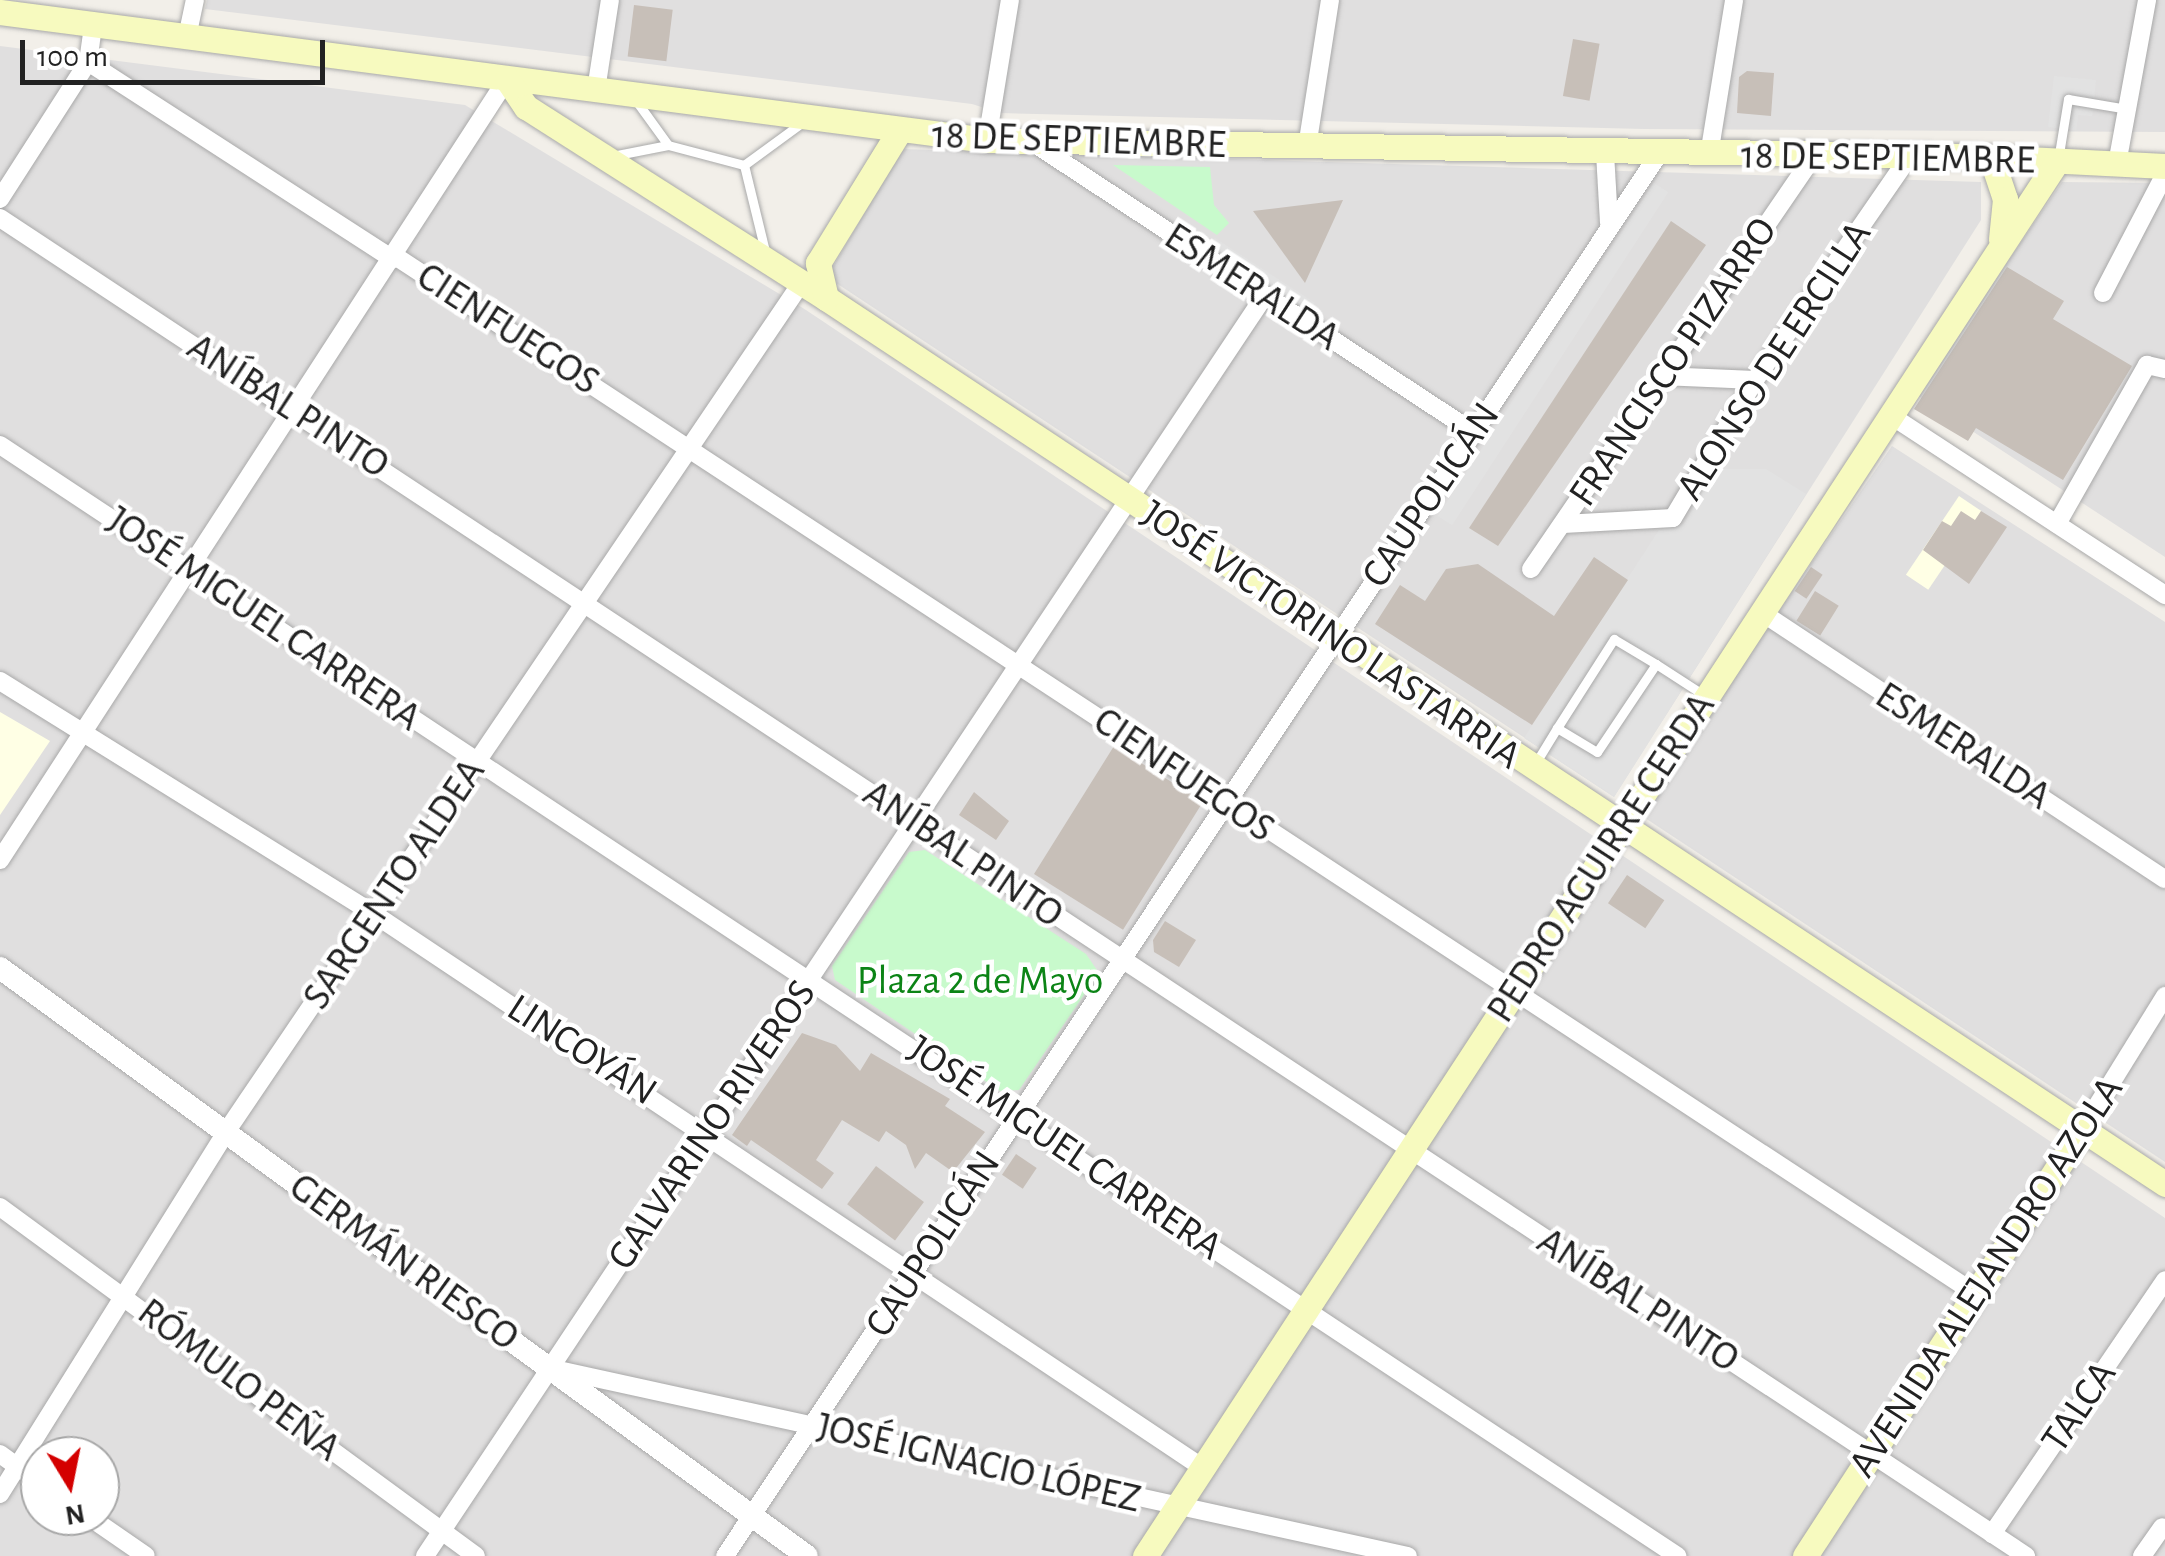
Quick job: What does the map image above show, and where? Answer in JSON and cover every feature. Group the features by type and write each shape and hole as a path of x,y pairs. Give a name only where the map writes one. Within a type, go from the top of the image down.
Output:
{"main road":[{"name":"18 DE SEPTIEMBRE","path":"0,12 812,116 898,133 987,140 1709,155 1910,155 2165,166"},
{"name":"JOSÉ VICTORINO LASTARRIA","path":"507,78 519,102 802,282 1334,638 2165,1184"},
{"path":"826,298 818,264 898,133"},
{"path":"1991,157 2006,207 2000,245"},
{"name":"PEDRO AGUIRRE CERDA","path":"1145,1556 2058,160"},
{"name":"AVENIDA ALEJANDRO AZOLA","path":"1805,1556 2082,1130"}],"street":[{"path":"187,36 195,0"},
{"path":"596,90 610,0"},
{"path":"987,140 1010,0"},
{"path":"1307,147 1330,0"},
{"path":"1709,155 1734,0"},
{"path":"2117,164 2147,0"},
{"path":"0,200 88,62 92,24"},
{"name":"CIENFUEGOS","path":"88,62 691,446 1225,804 1974,1293"},
{"path":"0,860 507,78"},
{"name":"ESMERALDA","path":"1032,142 1473,432"},
{"name":"CAUPOLICÁN","path":"1605,153 1612,203 1606,233"},
{"name":"CAUPOLICÁN","path":"725,1556 1660,154"},
{"name":"FRANCISCO PIZARRO","path":"1531,569 1815,154"},
{"name":"ALONSO DE ERCILLA","path":"1562,524 1674,518 1755,380 1910,155"},
{"path":"2103,293 2165,174"},
{"name":"ANÍBAL PINTO","path":"0,218 2026,1556"},
{"name":"SARGENTO ALDEA","path":"0,1494 226,1132 802,282"},
{"name":"GALVARINO RIVEROS","path":"425,1556 1266,296"},
{"path":"2057,524 2147,366 2165,369"},
{"path":"1661,376 1755,380"},
{"path":"1890,414 2165,595"},
{"name":"JOSÉ MIGUEL CARRERA","path":"0,445 1018,1115 1677,1556"},
{"name":"ESMERALDA","path":"1761,612 2165,879"},
{"name":"LINCOYÁN","path":"0,681 374,914 708,1132 1203,1468"},
{"name":"GERMÁN RIESCO","path":"0,968 808,1556"},
{"name":"AVENIDA ALEJANDRO AZOLA","path":"2082,1130 2165,996"},
{"name":"RÓMULO PEÑA","path":"0,1208 476,1556"},
{"name":"TALCA","path":"1992,1534 2165,1280"},
{"name":"JOSÉ IGNACIO LÓPEZ","path":"550,1368 816,1424 1176,1509 1408,1556"},
{"path":"0,1454 18,1466"},
{"path":"2142,1556 2162,1527"},
{"path":"117,1536 146,1556"}],"lane":[{"path":"633,95 668,145"},
{"path":"2058,160 2068,99 2128,108"},
{"path":"744,165 812,116"},
{"path":"605,158 668,145 744,165"},
{"path":"744,165 768,260"},
{"path":"1532,769 1614,638 1706,696"},
{"path":"1557,728 1597,752 1656,664"}],"shaded area":[{"path":"207,0 2165,0 2165,132 1644,129 1000,113 972,104 205,9"},
{"path":"0,46 465,105 806,310 2165,1218 2165,1556 0,1556"},
{"path":"2054,76 2096,80 2092,116 2078,115 2076,130 2048,127"},
{"path":"902,149 1981,182 1981,220 1614,797 827,277"},
{"path":"2062,182 2165,183 2165,557 1917,395"},
{"path":"1654,183 1668,192 1452,525 1438,516"},
{"path":"1215,238 1315,303 1307,315 1207,251"},
{"path":"1892,446 2165,622 2165,1162 1639,814"},
{"path":"1716,469 1766,469 1806,494 1614,797 1524,738 1659,530 1684,524"},
{"path":"1959,496 1981,511 1928,590 1906,575"},
{"path":"0,712 50,741 0,815"}],"green space":[{"path":"1113,165 1210,167 1214,205 1229,223 1217,235"},
{"name":"Plaza 2 de Mayo","path":"925,850 1086,954 1099,973 1019,1090 1000,1091 835,980 832,966 909,852"}],"building":[{"path":"634,5 673,10 666,61 628,57"},
{"path":"1573,39 1600,44 1590,101 1563,96"},
{"path":"1747,71 1774,73 1771,116 1737,113 1739,77"},
{"path":"1343,200 1305,283 1253,211"},
{"path":"1671,221 1706,245 1498,546 1469,528"},
{"path":"2007,267 2064,301 2053,319 2132,366 2063,480 1976,428 1968,441 1914,409"},
{"path":"1961,511 1975,520 1981,511 2007,527 1969,584 1923,550 1942,521 1951,526"},
{"path":"1594,557 1628,580 1532,725 1375,624 1400,585 1425,601 1446,569 1478,564 1554,616"},
{"path":"1811,567 1823,575 1806,599 1795,591"},
{"path":"1815,591 1839,606 1820,636 1796,621"},
{"path":"1114,746 1203,802 1123,930 1034,874"},
{"path":"974,792 1009,821 996,840 959,815"},
{"path":"1627,875 1664,900 1645,928 1608,903"},
{"path":"1165,921 1196,940 1179,967 1154,952 1153,940"},
{"path":"802,1033 836,1045 860,1071 871,1053 950,1099 945,1106 985,1132 953,1172 926,1153 915,1169 906,1145 886,1131 879,1142 842,1120 816,1160 834,1173 822,1189 751,1140 747,1146 732,1135"},
{"path":"1016,1154 1037,1168 1023,1189 1002,1175"},
{"path":"876,1166 924,1202 895,1240 847,1204"}]}
